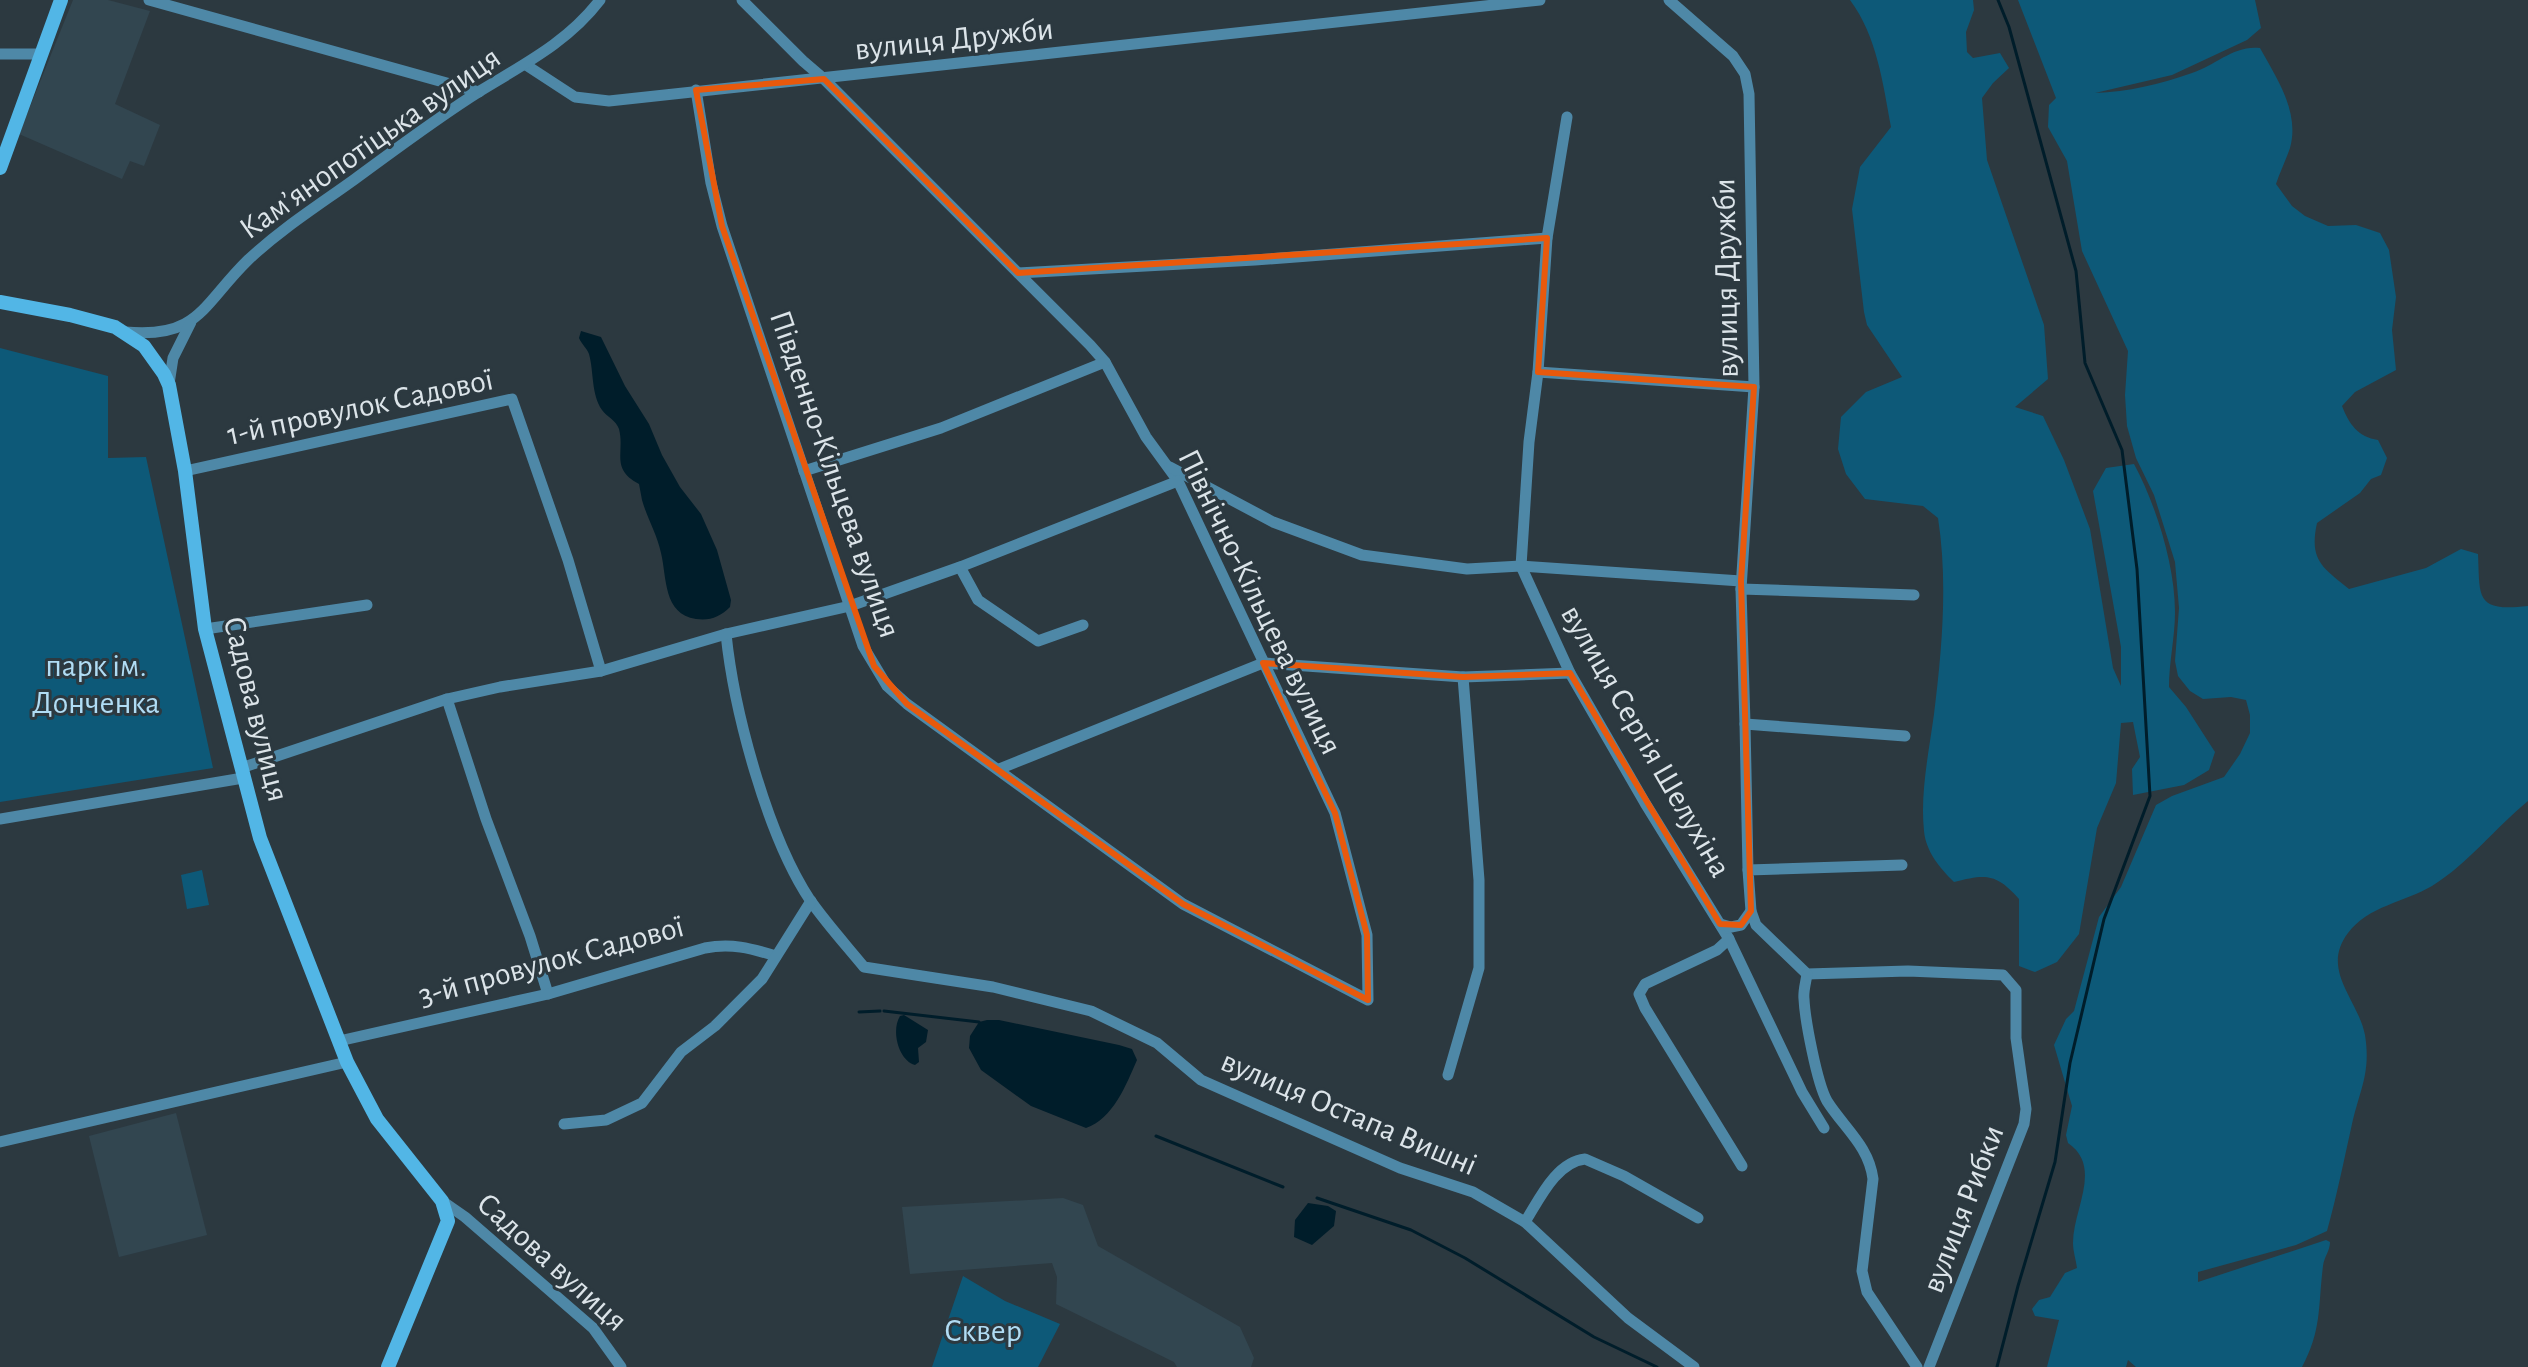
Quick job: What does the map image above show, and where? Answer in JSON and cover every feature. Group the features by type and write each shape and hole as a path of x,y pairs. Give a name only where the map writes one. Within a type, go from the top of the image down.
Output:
{"main road":[{"path":"0,168 61,0"},
{"name":"Садова вулиця","path":"0,302 70,315 125,332 152,354 169,385 185,471 205,629 260,838 347,1062 377,1119 444,1206"},
{"path":"388,1367 448,1221 444,1206"}],"street":[{"path":"149,0 479,92"},
{"name":"Камʼянопотіцька вулиця","path":"125,332 152,334 176,329 193,320 237,271 285,229 479,92 526,65 574,30 600,0"},
{"name":"Північно-Кільцева вулиця","path":"742,0 1105,362 1146,437 1178,481 1335,813 1367,935 1368,1000"},
{"name":"вулиця Дружби","path":"526,65 564,91 586,99 609,101 1540,0"},
{"name":"вулиця Дружби","path":"1669,0 1733,56 1745,74 1749,94 1754,387 1741,585 1751,911"},
{"path":"0,54 42,54"},
{"name":"Південно-Кільцева вулиця","path":"696,90 711,183 722,226 863,646 887,686 907,704 1183,904 1368,1000"},
{"name":"вулиця Сергія Шелухіна","path":"1567,117 1547,238 1521,566 1570,673 1729,939 1802,1092 1824,1128"},
{"path":"1018,273 1255,260 1547,238"},
{"path":"169,385 173,358 193,320"},
{"path":"804,471 941,428 1105,362"},
{"path":"1538,372 1754,387"},
{"name":"1-й провулок Садової","path":"185,471 512,399 568,560 601,671"},
{"path":"1165,464 1273,522 1362,555 1467,569 1521,566 1741,585 1914,595"},
{"path":"0,819 242,773 447,699 601,671 726,634 850,606 960,567 1178,481"},
{"path":"960,567 978,600 1038,641 1083,625"},
{"path":"205,629 367,605"},
{"name":"вулиця Остапа Вишні","path":"726,634 734,691 777,832 811,901 864,967 993,987 1091,1011 1157,1043 1201,1080 1400,1168 1473,1192 1525,1222 1628,1318 1694,1367"},
{"path":"999,769 1263,663 1463,677 1570,673"},
{"path":"1448,1075 1479,968 1479,880 1463,677"},
{"path":"447,699 548,994"},
{"path":"1745,724 1905,736"},
{"path":"1748,870 1902,865"},
{"path":"564,1124 606,1120 642,1103 681,1052 735,1007 762,979 811,901"},
{"path":"1720,924 1731,927 1741,925 1751,911"},
{"path":"1751,911 1760,931 1807,974"},
{"path":"1729,939 1717,950 1645,984 1639,994 1742,1166"},
{"name":"3-й провулок Садової","path":"339,1041 548,994 722,944 743,946 776,956"},
{"name":"вулиця Рибки","path":"1917,1367 1867,1292 1863,1280 1872,1168 1859,1141 1826,1099 1803,997 1807,974 1908,971 2003,975 2016,990 2016,1038 2026,1109 2024,1124 1929,1367"},
{"path":"0,1142 347,1062"},
{"path":"1525,1222 1560,1171 1585,1159 1624,1176 1698,1218"},
{"name":"Садова вулиця","path":"444,1206 465,1217 593,1328 621,1367"}],"highlighted area":[{"path":"824,79 1018,273 1547,238 1538,372 1754,387 1741,581 1751,911 1741,925 1720,924 1570,673 1463,677 1263,663 1335,813 1367,935 1368,1000 1183,904 907,704 874,666 722,226 696,90"}],"shaded area":[{"path":"73,0 108,0 150,11 115,104 160,125 144,166 130,161 122,179 19,134"},
{"path":"581,331 601,337 680,487 701,514 717,550 731,600 730,607 719,616 696,619 685,616 672,603 659,546 639,484 624,472 620,460 619,429 602,410 596,397 589,354 579,338"},
{"path":"904,1015 928,1030 926,1042 918,1048 919,1062 915,1065 900,1051 896,1036 897,1022"},
{"path":"987,1020 1119,1045 1132,1049 1137,1060 1111,1109 1086,1128 1031,1106 981,1070 969,1048 970,1036 979,1022"},
{"path":"176,1113 207,1235 119,1257 89,1136"},
{"path":"1063,1198 1083,1205 1098,1246 1240,1327 1254,1358 1251,1367 1177,1367 1174,1362 1056,1304 1057,1277 1052,1263 910,1274 902,1207"},
{"path":"1308,1203 1328,1206 1336,1211 1334,1226 1312,1245 1294,1237 1295,1220"}],"green space":[{"path":"1850,0 1973,0 1974,10 1966,32 1967,52 1973,58 2000,53 2009,68 1982,98 1987,160 2044,325 2048,379 2015,407 2043,416 2064,460 2090,529 2113,668 2121,686 2121,647 2093,491 2106,468 2134,464 2157,516 2172,575 2175,612 2169,687 2215,752 2209,770 2184,785 2133,795 2132,769 2140,757 2133,722 2121,723 2116,783 2097,828 2079,934 2057,962 2035,972 2019,966 2019,899 2004,884 1990,878 1954,882 1934,859 1925,839 1924,787 1943,616 1943,567 1938,518 1923,506 1865,499 1846,474 1838,449 1841,417 1866,392 1902,377 1867,325 1864,312 1852,209 1860,167 1891,127 1873,45"},
{"path":"2018,0 2255,0 2261,28 2247,40 2172,75 2095,93 2168,81 2201,70 2233,52 2260,48 2280,84 2292,122 2290,148 2276,184 2292,206 2305,216 2328,226 2356,225 2380,233 2389,250 2396,297 2392,330 2396,370 2355,392 2342,406 2355,429 2378,440 2387,458 2381,475 2371,479 2360,493 2317,523 2316,554 2331,575 2349,589 2426,568 2461,549 2478,554 2479,582 2484,599 2489,604 2498,607 2528,606 2528,801 2445,877 2421,892 2366,917 2348,933 2340,947 2339,972 2361,1022 2367,1060 2327,1231 2296,1245 2198,1272 2198,1282 2326,1240 2330,1242 2323,1266 2316,1329 2302,1367 2136,1367 2128,1360 2126,1367 2047,1367 2059,1320 2035,1316 2032,1309 2039,1300 2050,1297 2065,1273 2077,1268 2073,1243 2084,1189 2084,1164 2068,1143 2066,1135 2072,1106 2054,1045 2066,1019 2074,1011 2099,917 2121,887 2156,805 2224,777 2250,733 2250,715 2246,700 2231,697 2203,699 2190,691 2178,676 2175,661 2179,608 2175,562 2154,495 2136,458 2127,426 2125,395 2128,351 2082,251 2067,161 2048,127 2049,105 2056,98"},
{"name":"парк ім. Донченка","path":"0,348 108,376 108,458 146,457 213,768 0,802"},
{"path":"202,870 209,905 187,909 181,875"},
{"name":"Сквер","path":"963,1276 1005,1301 1060,1324 1038,1367 932,1367"}],"waterway":[{"path":"1997,1367 2055,1162 2070,1063 2104,919 2150,796 2137,569 2122,450 2085,363 2076,271 2009,27 1998,0"},
{"path":"859,1012 880,1011"},
{"path":"884,1011 979,1022"},
{"path":"1156,1136 1283,1187"},
{"path":"1317,1198 1411,1230 1465,1258 1594,1337 1657,1367"}]}
